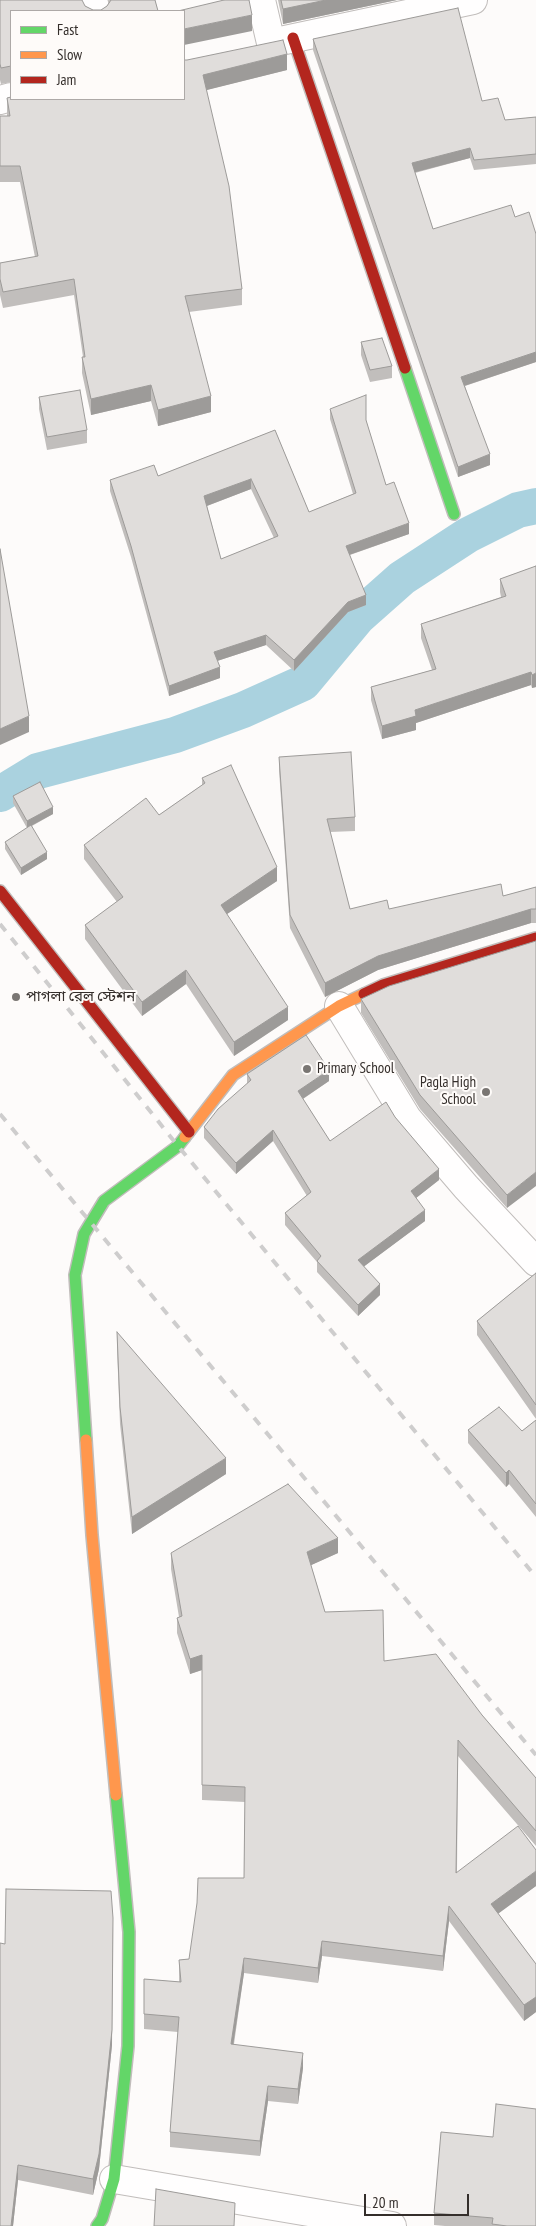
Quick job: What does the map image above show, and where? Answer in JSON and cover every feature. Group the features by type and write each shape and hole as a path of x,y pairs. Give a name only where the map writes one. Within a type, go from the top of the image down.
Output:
{"street":[{"path":"261,0 282,40 454,514"},
{"path":"242,49 473,0"},
{"path":"0,891 189,1132"},
{"path":"96,2226 102,2219 114,2179 128,2046 129,1932 92,1535 75,1274 84,1234 104,1201 178,1146 233,1075 339,1006 382,985 536,938"},
{"path":"339,1006 407,1118 466,1187 536,1262"},
{"path":"114,2179 392,2226"}],"building":[{"path":"0,0 82,0 85,6 93,10 10,10 10,66 1,68"},
{"path":"111,0 155,0 158,10 101,10"},
{"path":"224,0 249,0 252,15 185,29 185,10 182,10"},
{"path":"281,0 326,0 283,9"},
{"path":"458,8 482,101 498,98 505,120 536,117 536,154 474,160 470,148 412,163 433,229 511,205 515,217 529,212 536,234 536,352 461,377 490,454 458,467 313,39"},
{"path":"283,40 287,54 203,75 229,186 242,289 185,296 211,396 158,410 151,385 91,399 82,357 85,357 74,279 3,292 0,279 0,263 38,256 20,166 0,166 0,116 10,116 7,98 10,97 10,100 185,100 185,60"},
{"path":"382,338 392,366 370,370 361,342"},
{"path":"80,390 87,430 47,437 39,397"},
{"path":"366,395 366,420 386,485 394,482 409,523 346,546 366,595 348,602 294,660 266,635 214,652 220,667 169,686 131,546 110,480 154,465 158,476 275,430 309,512 356,493 330,409","holes":["251,479 278,536 221,559 204,496"]},
{"path":"0,549 29,716 0,729"},
{"path":"536,566 536,673 532,675 531,672 415,710 416,716 382,726 371,687 436,669 421,624 506,596 500,579"},
{"path":"351,752 355,817 327,819 350,909 387,900 389,909 501,884 503,896 536,887 536,909 378,956 325,983 290,915 279,757"},
{"path":"231,765 277,867 221,905 288,1007 234,1042 186,970 142,1002 85,925 123,897 84,845 146,798 159,815 205,783 202,778"},
{"path":"40,782 53,807 27,821 13,796"},
{"path":"31,825 47,852 21,868 5,842"},
{"name":"Pagla High School","path":"536,941 536,1172 507,1195 420,1095 361,999 389,986"},
{"path":"306,1035 329,1070 298,1091 330,1141 386,1102 395,1117 439,1169 411,1191 425,1210 358,1260 380,1284 358,1305 317,1261 321,1256 285,1213 311,1192 273,1130 236,1163 204,1127 218,1109 251,1080 247,1074"},
{"path":"536,1273 536,1405 477,1321"},
{"path":"117,1332 226,1458 132,1517 120,1407"},
{"path":"499,1407 522,1431 536,1420 536,1504 509,1470 506,1473 468,1430"},
{"path":"288,1484 338,1538 307,1552 325,1612 383,1610 384,1661 436,1654 482,1715 536,1778 536,1831 458,1740 456,1873 518,1826 536,1850 536,1871 491,1904 536,1964 536,1997 524,2005 449,1906 443,1956 322,1941 318,1968 244,1958 231,2044 303,2053 298,2089 268,2086 260,2141 170,2132 179,2017 144,2014 144,1979 181,1982 179,1960 189,1959 197,1903 198,1878 244,1878 245,1787 202,1785 202,1655 190,1659 177,1618 182,1616 171,1553"},
{"path":"6,1889 111,1891 113,1918 112,2030 99,2154 93,2179 18,2165 11,2226 0,2226 0,1943 5,1944"},
{"path":"496,2104 536,2109 536,2226 507,2226 492,2224 493,2218 434,2213 441,2132 493,2137"},
{"path":"156,2189 235,2203 234,2226 154,2226"}],"waterway":[{"path":"0,794 38,771 175,735 243,710 303,683 358,617 402,578 468,535 518,510 536,506"}],"railway":[{"path":"0,924 178,1146 536,1577"},
{"path":"0,1114 536,1755"}],"traffic: fast":[{"path":"405,368 454,514"},
{"path":"86,1440 75,1275 84,1234 104,1201 178,1146 185,1137"},
{"path":"97,2226 102,2219 114,2179 128,2046 129,1932 116,1795"}],"traffic: slow":[{"path":"185,1137 233,1075 339,1006 364,994"},
{"path":"86,1440 92,1535 116,1795"}],"traffic: jam":[{"path":"293,38 405,368"},
{"path":"0,891 189,1132"},
{"path":"364,994 383,985 536,938"}],"place":[{"name":"পাগলা রেল স্টেশন","path":"16,997"},
{"name":"Primary School","path":"307,1069"},
{"name":"Pagla High School","path":"486,1092"}]}
